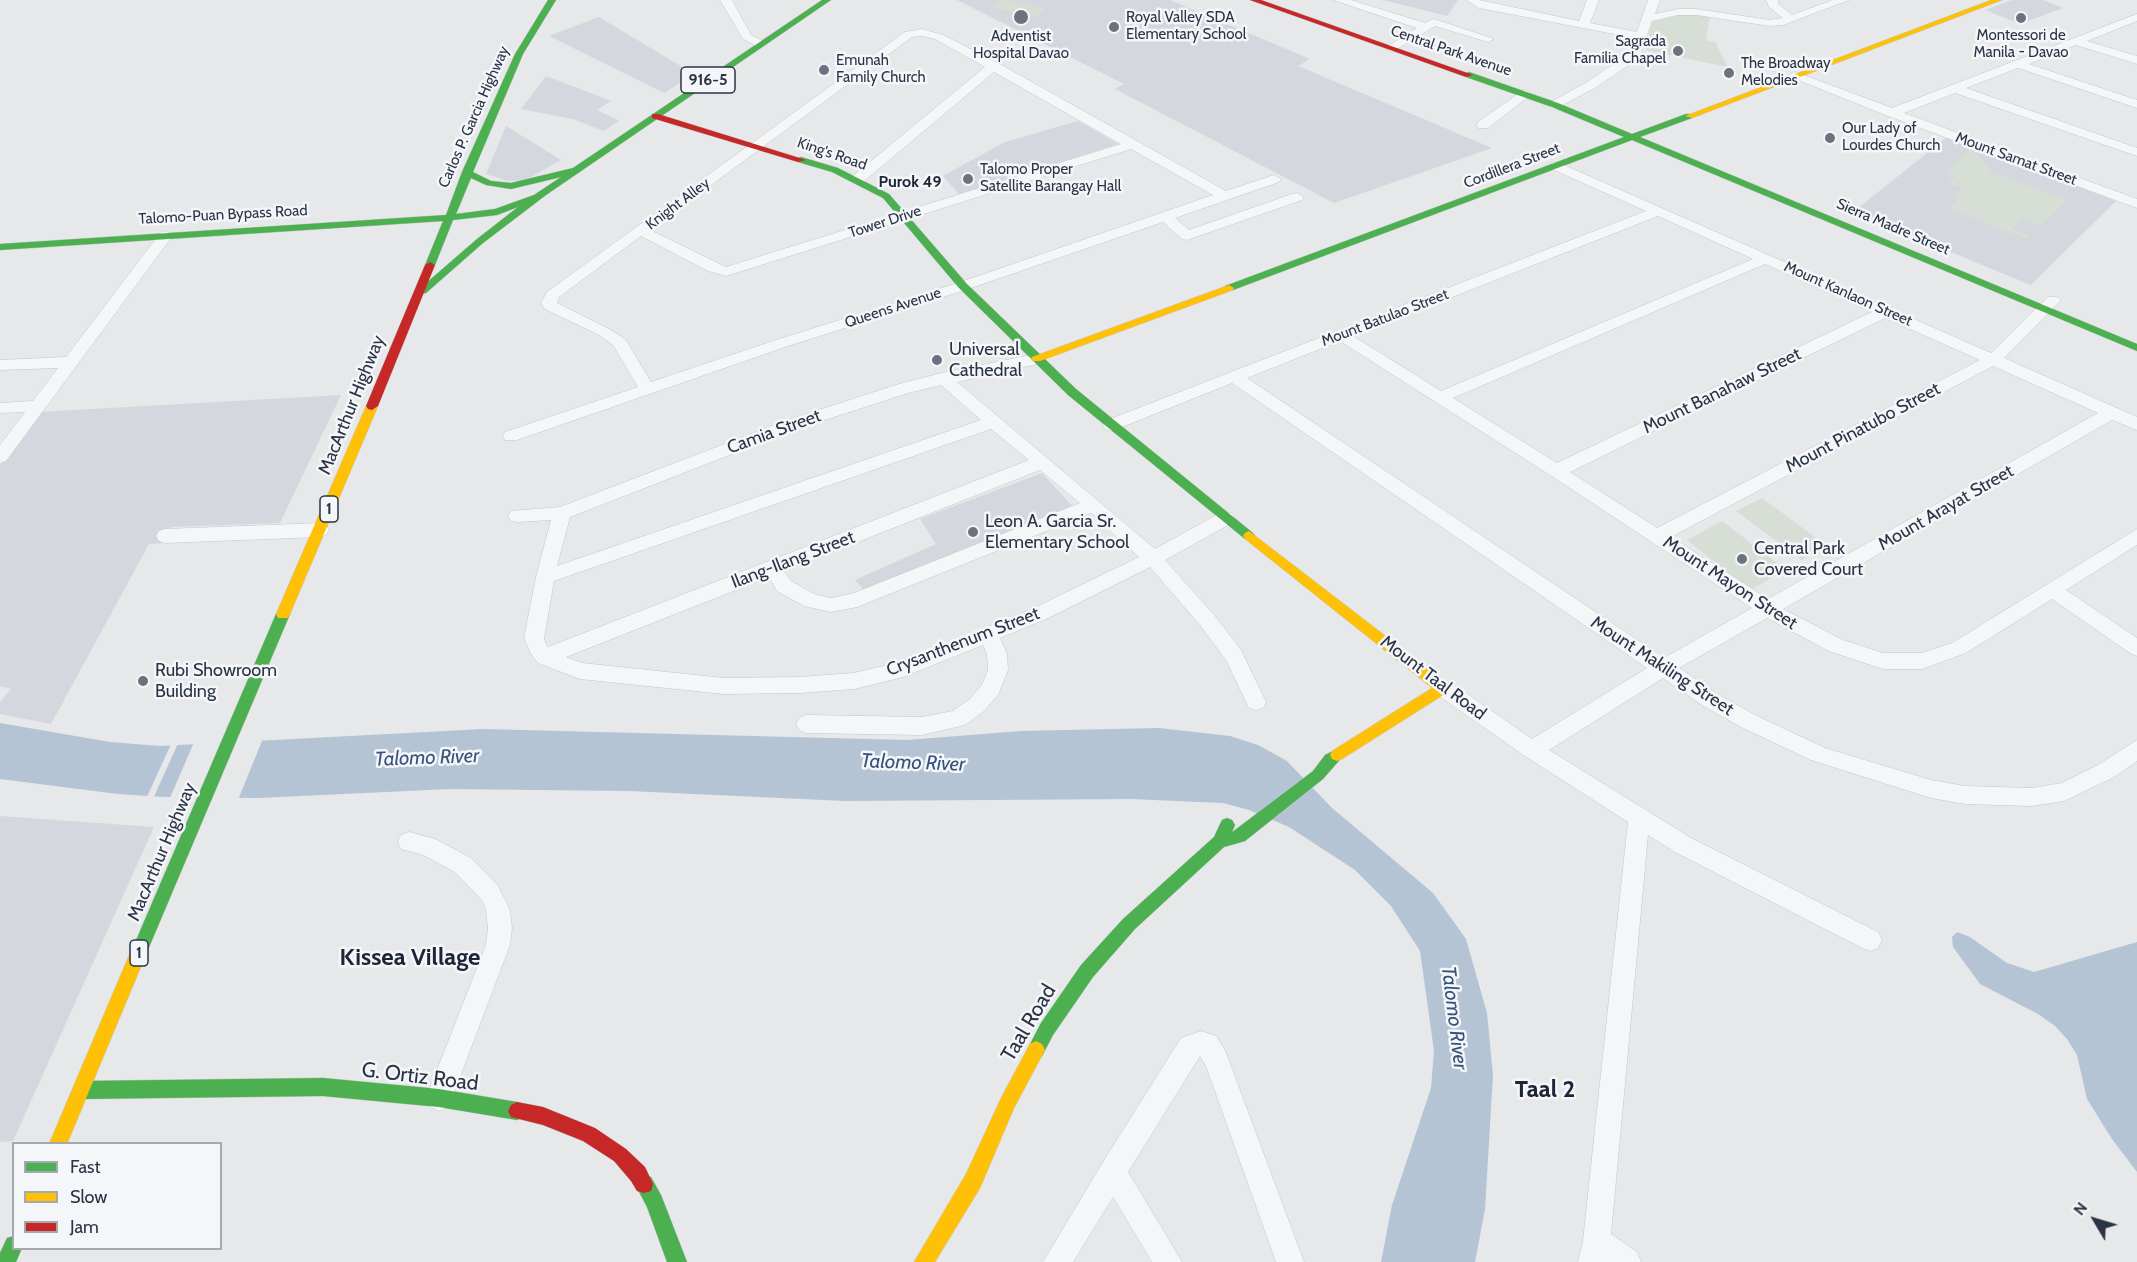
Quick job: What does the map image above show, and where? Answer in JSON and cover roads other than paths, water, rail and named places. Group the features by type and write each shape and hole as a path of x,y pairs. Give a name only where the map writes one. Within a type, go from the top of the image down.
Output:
{"main road":[{"name":"Carlos P. Garcia Highway","path":"448,218 509,73 552,0"},
{"name":"916-5","path":"448,218 509,209 542,194 827,0"},
{"name":"Central Park Avenue","path":"1254,0 1396,45 1649,132"},
{"name":"Central Park Avenue","path":"1276,0 1524,94 1560,102 1636,137"},
{"name":"Cordillera Street","path":"1036,359 1998,0"},
{"name":"King's Road","path":"655,116 858,179 886,196 963,286 1036,359"},
{"name":"Sierra Madre Street","path":"1649,132 2048,304 2137,348"},
{"name":"Sierra Madre Street","path":"1636,137 2048,304 2137,334"},
{"path":"446,190 467,172 489,183 511,186 577,170"},
{"path":"416,296 480,241 542,194"},
{"path":"332,226 415,205"},
{"name":"Talomo-Puan Bypass Road","path":"0,247 448,218"},
{"name":"MacArthur Highway","path":"58,1142 320,530 448,218"},
{"path":"359,224 416,237 436,248"},
{"name":"Mount Taal Road","path":"1036,359 1111,425 1226,518 1443,688"},
{"name":"Taal Road","path":"1306,764 1330,759 1443,688"},
{"name":"Taal Road","path":"1219,842 1240,836 1318,775 1330,759"},
{"name":"Taal Road","path":"924,1262 973,1181 1008,1102 1047,1029 1087,971 1129,924 1219,842 1232,821"},
{"name":"G. Ortiz Road","path":"82,1090 323,1088 439,1098 543,1116 590,1134 620,1155 638,1174 654,1202 677,1262"}],"street":[{"path":"726,0 747,37 761,44"},
{"path":"1339,0 1425,27"},
{"path":"1527,15 1534,0"},
{"path":"1583,25 1593,0"},
{"path":"1560,102 1635,55 1654,0"},
{"path":"1714,14 1717,0"},
{"path":"1772,0 1773,5 1791,19"},
{"path":"1647,19 1678,12 1714,14 1770,23 1791,19 1843,0"},
{"path":"1473,1 1527,15 1642,36"},
{"path":"1892,113 2135,20"},
{"path":"1396,45 1434,22 1488,39"},
{"name":"Knight Alley","path":"647,389 619,342 554,308 549,303 556,291 642,231 902,38 922,32 934,34 994,66"},
{"path":"2076,41 2137,60"},
{"path":"2018,64 2137,104"},
{"path":"858,179 994,66 1223,195"},
{"name":"Mount Samat Street","path":"1794,76 2137,204"},
{"path":"1956,89 2137,152"},
{"path":"1483,125 1524,94"},
{"name":"Tower Drive","path":"642,231 713,268 726,272 1134,144"},
{"name":"Mount Kanlaon Street","path":"1557,166 2137,424"},
{"name":"Queens Avenue","path":"511,436 782,343 963,286 1274,179"},
{"path":"1164,216 1187,236 1297,196"},
{"name":"Mount Batulao Street","path":"1111,425 1658,211"},
{"path":"0,457 166,235"},
{"path":"1439,398 1767,258"},
{"name":"Mount Pinatubo Street","path":"1657,536 1993,360 2048,304"},
{"name":"Mount Banahaw Street","path":"1556,471 1887,311"},
{"name":"Mount Mayon Street","path":"1341,335 1769,609 1811,634 1861,655 1883,661 1922,662 1959,648 2054,591 2137,536"},
{"name":"Camia Street","path":"517,516 562,513 788,426 882,395 942,378 1036,359"},
{"path":"0,365 72,362"},
{"name":"Mount Makiling Street","path":"1234,377 1712,701 1818,754 1898,780 1965,795 2032,797 2064,792 2106,771 2137,749"},
{"path":"942,378 1153,558 1207,620 1234,656 1256,702"},
{"path":"0,408 39,406"},
{"name":"Mount Arayat Street","path":"1532,750 1663,668 2111,413"},
{"path":"545,577 993,422"},
{"name":"Ilang-Ilang Street","path":"545,657 1042,462"},
{"path":"773,568 784,586 811,601 831,605 857,600 1093,505"},
{"path":"545,657 538,649 534,638 545,577 562,513"},
{"name":"Crysanthenum Street","path":"545,657 580,671 724,686 800,685 854,681 903,669 1039,614 1153,558 1226,518"},
{"path":"165,536 320,530"},
{"path":"2054,591 2137,648"},
{"path":"806,724 922,726 958,719 977,705 991,689 995,680 998,670 997,654 988,633"},
{"name":"Mount Taal Road","path":"1443,688 1532,750 1711,861 1870,939"},
{"path":"1627,1262 1594,1251 1639,818"},
{"path":"409,842 427,846 463,865 490,893 498,910 500,928 498,945 439,1098"},
{"path":"1059,1261 1186,1053 1190,1047 1201,1043 1207,1045 1216,1059 1290,1262"},
{"path":"1112,1171 1168,1262"}],"water":[{"name":"Talomo River","path":"0,723 110,742 160,746 483,729 907,740 1021,731 1159,728 1230,736 1258,745 1287,761 1332,808 1433,893 1466,939 1487,1013 1493,1075 1485,1209 1475,1262 1381,1262 1392,1205 1431,1088 1434,1051 1420,951 1391,906 1355,870 1289,827 1249,810 1223,803 1131,799 845,801 629,791 450,789 258,798 118,794 0,779"},
{"path":"1957,932 1970,937 2007,963 2034,972 2137,942 2137,1172 2112,1139 2087,1099 2077,1055 2067,1039 2055,1026 2038,1014 1980,984 1953,947 1952,937"}],"place":[{"name":"Adventist Hospital Davao","path":"1021,17"},
{"name":"Montessori de Manila - Davao","path":"2021,18"},
{"name":"Royal Valley SDA Elementary School","path":"1114,27"},
{"name":"Sagrada Familia Chapel","path":"1678,51"},
{"name":"Emunah Family Church","path":"824,70"},
{"name":"The Broadway Melodies","path":"1729,73"},
{"name":"Our Lady of Lourdes Church","path":"1830,138"},
{"name":"Talomo Proper Satellite Barangay Hall","path":"968,179"},
{"name":"Universal Cathedral","path":"937,360"},
{"name":"Leon A. Garcia Sr. Elementary School","path":"973,532"},
{"name":"Central Park Covered Court","path":"1742,559"},
{"name":"Rubi Showroom Building","path":"143,681"}],"district":[{"name":"Purok 49","path":"910,182"},
{"name":"Kissea Village","path":"410,958"},
{"name":"Taal 2","path":"1545,1090"}]}
